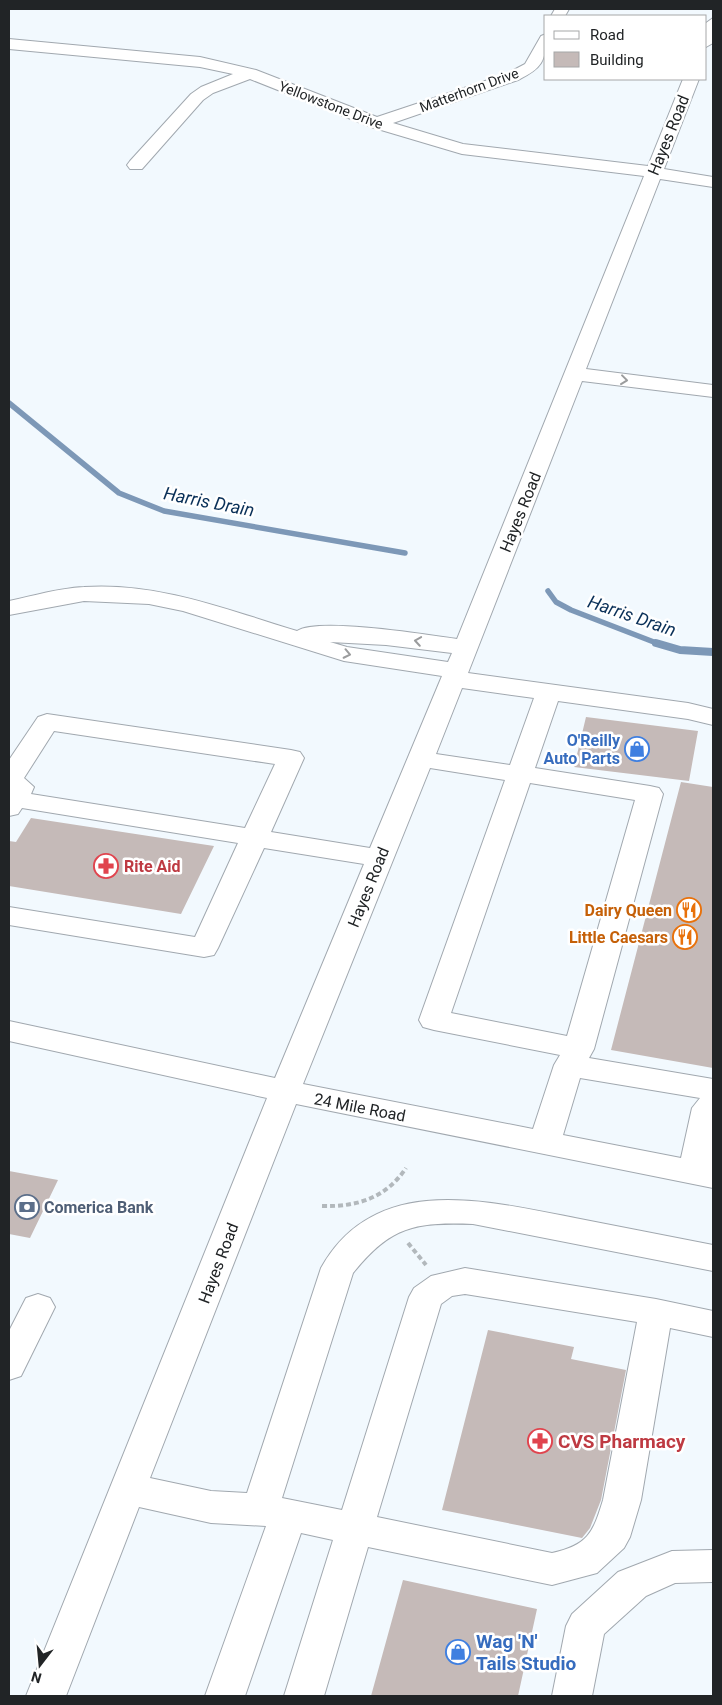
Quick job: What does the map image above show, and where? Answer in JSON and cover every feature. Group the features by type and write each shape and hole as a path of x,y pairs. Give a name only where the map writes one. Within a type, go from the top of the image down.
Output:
{"street":[{"path":"707,39 713,23"},
{"name":"Matterhorn Drive","path":"377,123 512,77 531,67 544,43"},
{"name":"Yellowstone Drive","path":"9,44 200,62 250,73 377,123 462,149 614,166 713,182"},
{"path":"136,165 197,97 208,90 250,73"},
{"name":"Hayes Road","path":"46,1696 285,1091 579,367 691,80"},
{"path":"579,367 713,376"},
{"path":"579,367 713,391"},
{"path":"9,608 84,594 149,597 188,605 283,637 344,654 549,692 688,711 713,717"},
{"path":"283,637 333,634 406,639 466,648"},
{"path":"549,692 434,1020 574,1057 713,1090"},
{"path":"9,916 204,948 255,838 291,758 47,722 9,780 21,787 11,803 255,838 380,858"},
{"path":"420,758 650,794 574,1057 544,1143"},
{"name":"24 Mile Road","path":"9,1031 285,1091 703,1174"},
{"path":"703,1174 708,1108 713,1105"},
{"path":"225,1696 338,1268 347,1254 359,1242 383,1226 401,1218 434,1210 474,1211 713,1258"},
{"path":"304,1696 357,1528 421,1306 426,1297 443,1285 465,1280 656,1312 713,1324"},
{"path":"9,1366 38,1307"},
{"path":"129,1489 212,1507 274,1512 552,1569 584,1562 611,1537 622,1500 656,1312"},
{"path":"572,1696 586,1626 632,1584 672,1567 713,1566"}],"path":[{"path":"322,1206 355,1205 373,1199 391,1189 406,1168"},
{"path":"402,1234 432,1271"}],"building":[{"name":"O'Reilly Auto Parts","path":"586,717 698,731 689,781 574,767"},
{"path":"681,782 713,787 713,1068 611,1050"},
{"name":"Rite Aid","path":"31,818 214,846 181,914 9,886 9,841 16,842"},
{"name":"Comerica Bank","path":"9,1171 58,1180 30,1238 9,1234"},
{"name":"CVS Pharmacy","path":"488,1330 574,1347 571,1359 626,1370 601,1500 590,1528 582,1538 442,1510"},
{"path":"403,1580 537,1609 518,1696 371,1696"}],"waterway":[{"name":"Harris Drain","path":"9,403 119,493 164,511 405,553"},
{"name":"Harris Drain","path":"548,591 556,602 571,610 658,643"},
{"name":"Harris Drain","path":"658,643 680,650 713,652"}],"place":[{"name":"O'Reilly Auto Parts","path":"637,749"},
{"name":"Rite Aid","path":"106,866"},
{"name":"Dairy Queen","path":"689,910"},
{"name":"Little Caesars","path":"685,937"},
{"name":"Comerica Bank","path":"27,1207"},
{"name":"CVS Pharmacy","path":"540,1441"},
{"name":"Wag 'N' Tails Studio","path":"458,1652"}]}
